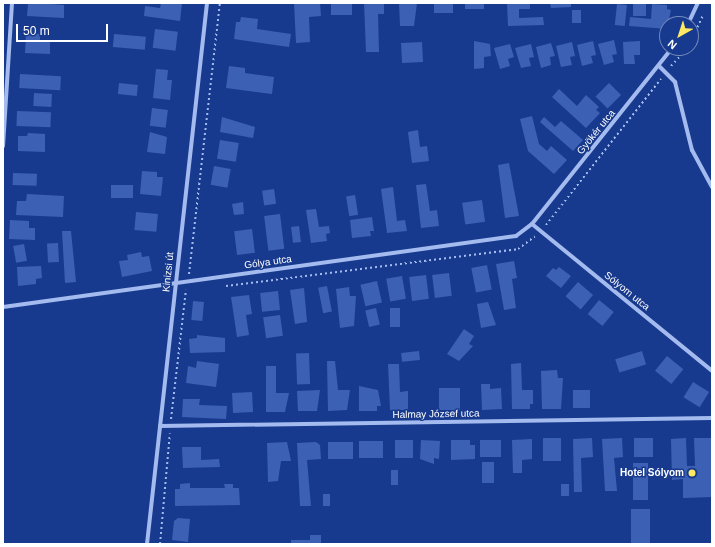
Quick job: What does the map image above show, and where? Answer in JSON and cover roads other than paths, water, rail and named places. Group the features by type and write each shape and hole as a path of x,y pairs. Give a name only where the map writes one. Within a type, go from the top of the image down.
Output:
{"street":[{"path":"3,146 12,3"},
{"name":"Kinizsi út","path":"147,544 174,284 207,3"},
{"path":"692,16 698,3"},
{"name":"Gyökér utca","path":"532,224 666,56"},
{"path":"659,66 674,82 692,150 712,187"},
{"name":"Gólya utca","path":"3,308 516,236 532,224"},
{"name":"Sólyom utca","path":"532,224 712,371"},
{"name":"Halmay József utca","path":"160,426 712,418"}],"place":[{"name":"Hotel Sólyom","path":"692,473"}]}
